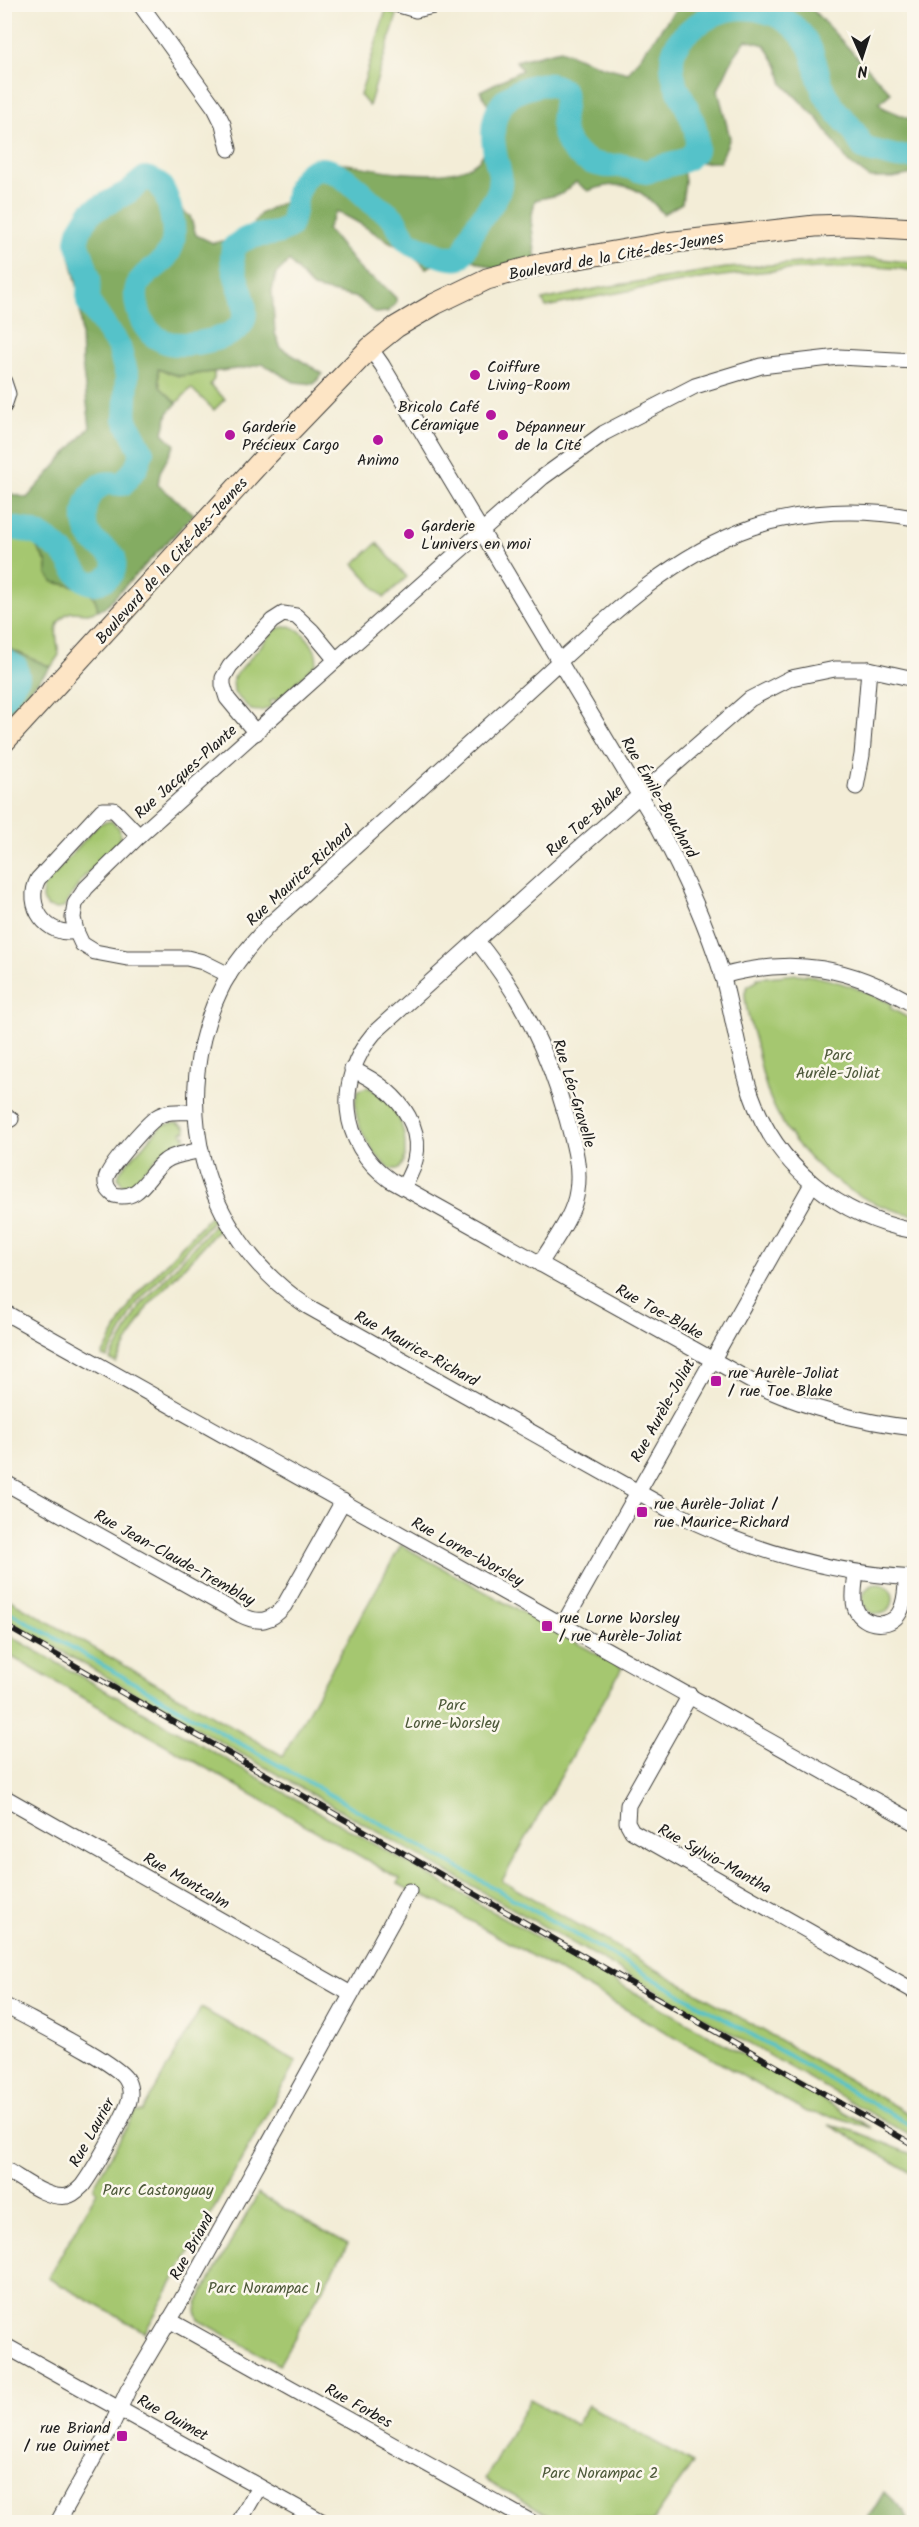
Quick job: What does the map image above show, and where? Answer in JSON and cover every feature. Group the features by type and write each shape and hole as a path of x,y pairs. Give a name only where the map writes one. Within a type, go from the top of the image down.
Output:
{"main road":[{"name":"Boulevard de la Cité-des-Jeunes","path":"4,742 264,458 370,348 396,327 435,304 487,279 538,265 666,243 791,227 847,225 915,229"}],"street":[{"path":"140,4 215,108 223,124 229,149"},
{"path":"396,4 416,10 442,4"},
{"name":"Rue Émile-Bouchard","path":"370,348 659,828 693,896 722,976 746,1077 756,1105 779,1147 812,1184 855,1212 888,1225 915,1231"},
{"name":"Rue Jacques-Plante","path":"229,975 211,965 187,958 128,958 104,955 87,948 76,931 73,911 81,894 139,837 336,660 543,477 585,446 634,416 695,386 738,372 781,362 858,357 915,361"},
{"path":"4,382 9,394 4,406"},
{"name":"Rue Maurice-Richard","path":"910,1578 856,1574 794,1560 739,1542 685,1518 345,1329 293,1297 268,1275 231,1228 218,1202 201,1150 194,1112 196,1078 203,1041 214,1005 229,975 269,925 560,661 648,586 686,561 744,531 789,518 870,513 915,518"},
{"name":"Rue Jacques-Plante","path":"256,733 227,698 223,685 224,678 230,666 272,621 283,615 296,616 336,660"},
{"path":"856,787 862,755 869,669"},
{"name":"Rue Toe-Blake","path":"915,679 869,669 820,671 791,678 765,689 734,711 375,1033 360,1053 352,1069 348,1103 355,1140 369,1163 378,1172 403,1187 765,1389 813,1408 866,1421 915,1428"},
{"name":"Rue Jacques-Plante","path":"76,931 61,932 41,917 33,900 38,879 102,810 114,810 139,837"},
{"name":"Rue Léo-Gravelle","path":"477,941 507,980 542,1043 554,1074 577,1160 576,1198 540,1264"},
{"path":"722,976 773,966 815,967 859,979 915,1005"},
{"path":"352,1069 386,1088 407,1113 414,1134 414,1154 409,1176 403,1187"},
{"path":"194,1112 168,1113 157,1117 112,1166 106,1177 107,1186 114,1195 131,1196 141,1189 165,1161 201,1150"},
{"name":"Rue Aurèle-Joliat","path":"563,1625 812,1184"},
{"name":"Rue Lorne-Worsley","path":"4,1312 915,1822"},
{"name":"Rue Jean-Claude-Tremblay","path":"4,1482 241,1615 262,1621 273,1617 284,1606 343,1501"},
{"path":"856,1574 853,1599 856,1610 863,1619 880,1624 891,1621 898,1614 910,1578"},
{"name":"Rue Sylvio-Mantha","path":"690,1695 628,1804 627,1822 632,1832 915,1991"},
{"name":"Rue Montcalm","path":"4,1797 351,1994"},
{"name":"Rue Briand","path":"58,2523 111,2427 119,2408 409,1891"},
{"name":"Rue Laurier","path":"4,2005 114,2067 128,2083 130,2095 119,2123 85,2182 75,2192 65,2196 50,2194 4,2169"},
{"name":"Rue Forbes","path":"169,2320 531,2523"},
{"name":"Rue Ouimet","path":"4,2345 323,2523"},
{"path":"239,2523 259,2487"}],"green space":[{"path":"679,5 808,5 891,93 879,103 884,108 910,119 914,116 914,174 893,178 870,178 848,162 819,120 783,84 778,66 765,45 746,40 733,58 718,90 730,138 720,162 682,163 685,181 682,203 663,214 639,191 621,185 611,185 588,191 576,182 562,194 535,200 531,220 536,260 498,270 468,258 444,260 426,268 406,251 355,220 336,212 327,229 363,273 384,286 396,298 396,304 387,312 375,313 358,298 313,288 289,261 276,274 272,291 275,333 281,348 323,374 314,384 294,382 263,364 179,376 158,369 160,387 177,403 168,413 163,433 175,445 160,472 158,485 194,514 104,608 98,610 93,596 83,588 53,582 47,574 47,563 29,535 5,532 4,492 27,498 90,427 82,363 80,297 70,256 71,229 78,212 91,200 111,193 140,174 157,176 163,179 171,195 190,216 196,235 213,243 243,237 261,213 292,198 298,188 300,173 319,158 376,169 421,174 461,170 479,159 490,135 494,116 480,91 522,70 516,61 560,50 601,66 628,73"},
{"path":"386,10 397,15 369,106 360,95"},
{"path":"874,258 914,263 914,271 869,267 788,270 684,282 546,307 542,300 605,287 726,268"},
{"path":"158,369 179,376 214,372 214,379 210,385 225,399 214,410 191,388 177,403 160,387"},
{"path":"4,532 29,534 47,563 47,574 53,582 82,588 93,596 96,602 98,610 88,613 71,612 60,620 56,630 59,655 51,667 5,647"},
{"path":"377,543 407,577 384,598 354,564"},
{"path":"289,626 300,631 309,641 317,658 316,664 276,701 274,699 270,702 272,705 270,707 257,711 251,710 234,693 233,678 273,632"},
{"path":"5,647 51,667 5,718"},
{"path":"111,821 119,828 121,837 118,842 83,878 63,908 48,907 42,899 43,887 95,828 101,823"},
{"name":"Parc Aurèle-Joliat","path":"797,974 822,978 858,989 892,1004 890,1008 914,1021 914,1215 868,1200 847,1189 828,1174 794,1140 770,1098 747,1011 745,991 748,986 757,981 757,978"},
{"path":"367,1087 391,1105 400,1122 405,1142 405,1155 399,1169 390,1169 382,1162 368,1144 358,1122 356,1100 358,1090"},
{"path":"177,1122 185,1127 186,1131 182,1132 183,1136 186,1135 184,1143 160,1154 130,1185 122,1184 118,1178 120,1171 162,1125"},
{"path":"212,1214 215,1218 138,1302 107,1358 102,1356 134,1297"},
{"path":"217,1221 220,1228 148,1306 116,1363 110,1360 141,1305"},
{"name":"Parc Lorne-Worsley","path":"401,1545 622,1668 502,1881 914,2117 914,2138 5,1619 5,1597 283,1756"},
{"path":"878,1584 889,1588 893,1599 889,1610 878,1614 867,1610 863,1599 867,1588"},
{"path":"5,1633 872,2128 836,2117 806,2112 423,1894 421,1896 398,1884 400,1879 5,1653"},
{"name":"Parc Castonguay","path":"201,2008 296,2062 145,2332 48,2278 97,2191 94,2186 135,2112 142,2112"},
{"path":"829,2125 857,2132 914,2155 914,2174"},
{"name":"Parc Norampac 1","path":"258,2194 348,2244 279,2365 199,2320 196,2312 197,2303"},
{"name":"Parc Norampac 2","path":"530,2399 576,2425 588,2405 693,2463 652,2522 560,2522 485,2480"},
{"path":"884,2492 905,2512 909,2522 866,2522"}],"waterway":[{"path":"4,527 20,529 44,538 61,551 77,573 87,581 100,582 113,572 114,557 94,541 88,532 86,508 97,488 106,483 123,484 136,468 142,452 125,419 127,376 119,347 88,302 89,278 77,241 79,231 91,212 128,192 145,178 158,183 166,196 173,224 173,241 166,257 140,281 136,290 136,301 142,321 151,333 169,343 187,344 222,337 240,326 245,311 233,266 233,248 249,238 277,233 290,226 300,185 308,174 316,170 325,169 334,172 353,184 391,216 406,239 412,244 441,256 459,258 499,190 500,178 493,133 497,112 510,96 521,90 546,84 558,87 564,92 562,124 565,136 571,148 587,161 604,166 621,166 647,172 686,159 696,150 697,137 690,113 674,79 673,54 679,41 690,30 715,14 728,10 742,8 768,12 792,25 809,46 827,98 865,149 897,157 914,156"},
{"path":"4,660 16,667 18,677 4,698"},
{"path":"4,1609 914,2127"}],"railway":[{"path":"4,1625 914,2145"}],"place":[{"name":"Coiffure Living-Room","path":"475,375"},
{"name":"Bricolo Café Céramique","path":"491,415"},
{"name":"Garderie Précieux Cargo","path":"230,435"},
{"name":"Dépanneur de la Cité","path":"503,435"},
{"name":"Animo","path":"378,440"},
{"name":"Garderie L'univers en moi","path":"409,534"},
{"name":"rue Aurèle-Joliat / rue Toe Blake","path":"716,1381"},
{"name":"rue Aurèle-Joliat / rue Maurice-Richard","path":"642,1512"},
{"name":"rue Lorne Worsley / rue Aurèle-Joliat","path":"547,1626"},
{"name":"rue Briand / rue Ouimet","path":"122,2436"}]}
